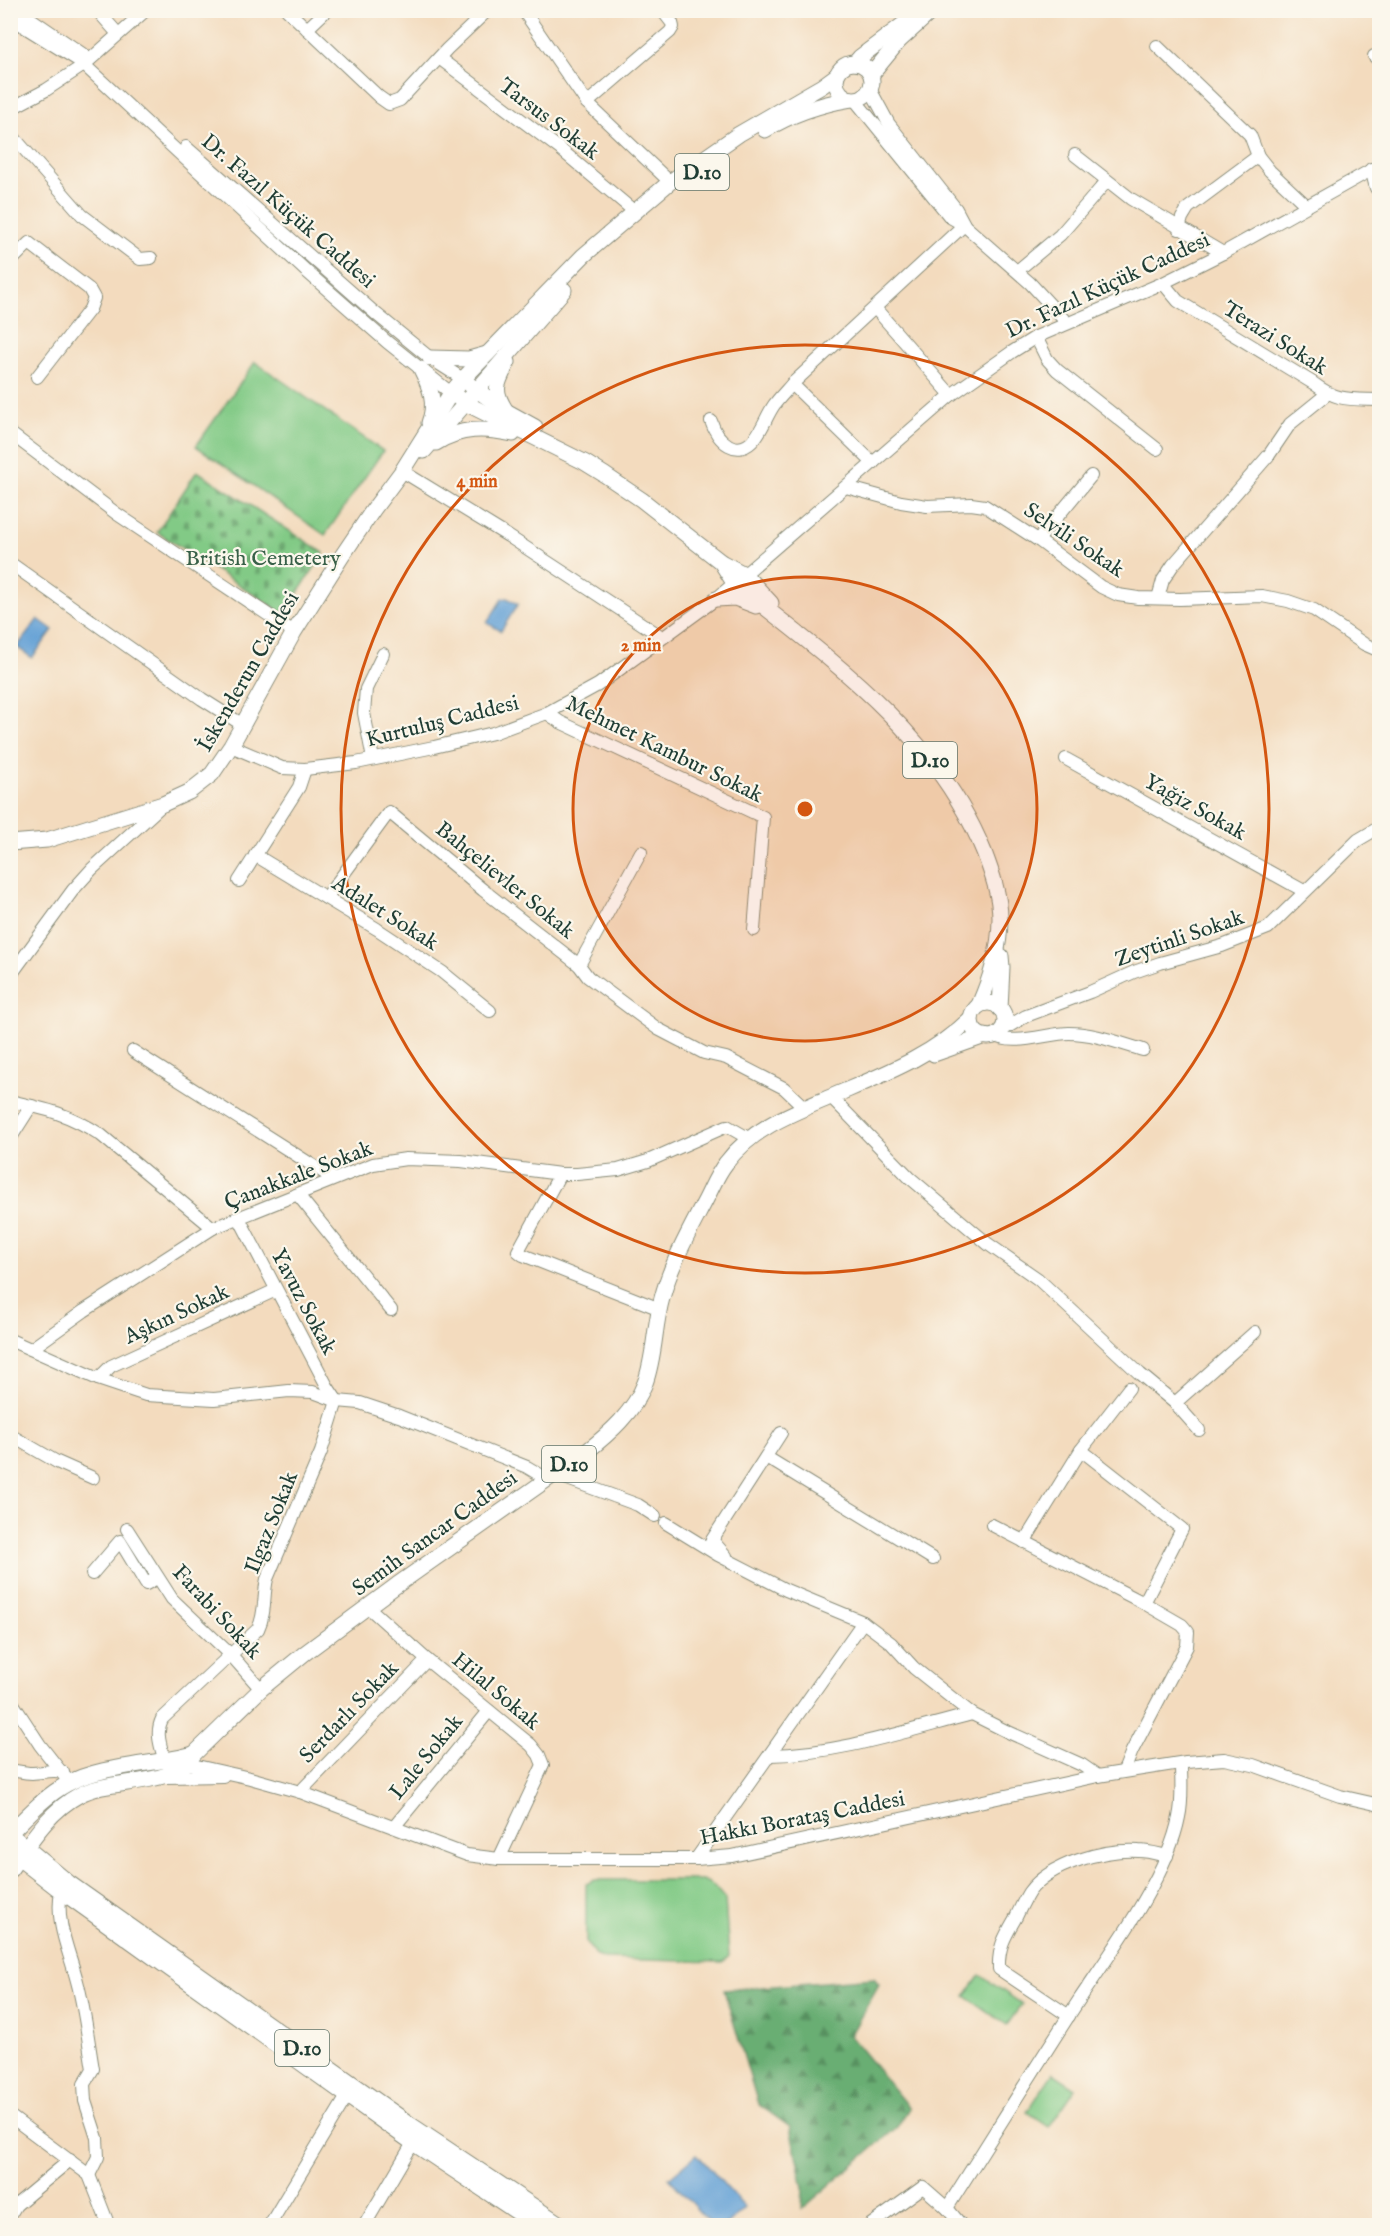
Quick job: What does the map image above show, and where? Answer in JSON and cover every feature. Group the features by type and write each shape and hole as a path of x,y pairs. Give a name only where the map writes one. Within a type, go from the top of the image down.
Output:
{"main road":[{"name":"D.10","path":"584,462 540,430 506,411 476,390 518,343 583,256 670,182 747,130 822,86 846,65 855,63 920,10"},
{"name":"D.10","path":"584,462 465,403 451,393 487,354 571,275 674,191 737,147 779,122 829,103 864,96 898,42 933,10"},
{"path":"855,63 862,65 871,82"},
{"path":"837,75 835,81 839,92 853,99"},
{"path":"506,411 497,397 497,388 518,343"},
{"path":"424,445 432,414 433,399 425,364 469,360 487,354"},
{"path":"424,445 476,390 463,380"},
{"path":"424,445 451,393"},
{"path":"424,445 468,429 490,429 534,437"},
{"name":"İskenderun Caddesi","path":"163,804 189,792 212,774 231,746 294,632 359,530 424,445"},
{"name":"Semih Sancar Caddesi","path":"17,1857 61,1806 89,1790 191,1759 261,1689 368,1607 608,1434 629,1412 645,1384 673,1261 726,1163 748,1138 773,1122 918,1057 954,1035 975,1012 995,964 1000,917 992,871 974,826 924,751 877,701 772,613 721,562 642,500 584,462"},
{"name":"Semih Sancar Caddesi","path":"739,579 771,603 787,625"},
{"path":"716,599 735,598 772,613"},
{"path":"10,843 47,840 163,804"},
{"name":"Semih Sancar Caddesi","path":"918,1057 939,1053 993,1034 1004,1023 999,941"},
{"path":"993,1034 973,1028 975,1012 992,1004 1002,1011"},
{"name":"Semih Sancar Caddesi","path":"10,1833 66,1777 117,1768 166,1766"},
{"path":"10,1820 15,1821 33,1811"},
{"path":"10,1876 36,1863 35,1843 45,1824"},
{"name":"D.10","path":"10,1833 17,1857 36,1863 69,1883 411,2125 563,2226"},
{"name":"D.10","path":"36,1863 61,1891 413,2143 538,2226"}],"street":[{"name":"Dr. Fazıl Küçük Caddesi","path":"18,10 89,61 425,364 451,393"},
{"path":"97,10 118,34"},
{"path":"10,110 46,90 89,61 146,10"},
{"path":"287,10 378,97 389,104 400,100 488,10"},
{"path":"307,30 327,10"},
{"path":"522,10 587,103 670,182"},
{"path":"587,103 670,32 673,27 672,22 663,10"},
{"path":"10,18 89,61"},
{"path":"1157,46 1250,135 1258,156 1270,171 1306,205"},
{"name":"Tarsus Sokak","path":"439,58 560,149 635,212"},
{"name":"Dr. Fazıl Küçük Caddesi","path":"89,61 270,238 343,304 425,364 463,380"},
{"path":"871,82 889,124 907,155"},
{"path":"853,99 956,209 964,225 1030,283 1067,323"},
{"path":"10,133 82,215 140,259 151,258"},
{"path":"1075,155 1131,199 1223,253"},
{"path":"1179,229 1188,208 1258,156"},
{"name":"Dr. Fazıl Küçük Caddesi","path":"739,579 951,395 1036,337 1163,283 1223,253 1375,167"},
{"path":"1375,167 1376,188 1380,191"},
{"path":"1017,271 1060,235 1107,181"},
{"path":"711,421 714,432 722,442 731,447 743,447 754,439 774,405 792,384 964,225"},
{"path":"10,262 29,243 89,289 94,298 90,309 37,377"},
{"name":"Terazi Sokak","path":"1163,283 1178,301 1313,382 1327,394 1341,399 1380,400"},
{"path":"876,308 951,395"},
{"path":"1036,337 1047,359 1057,370 1157,449"},
{"path":"792,384 873,464"},
{"path":"1158,598 1163,580 1173,565 1269,455 1290,424 1327,394"},
{"path":"10,434 117,514 294,632"},
{"path":"402,471 508,536 663,637"},
{"path":"1038,540 1091,476"},
{"name":"Selvili Sokak","path":"846,487 920,505 986,506 1038,540 1101,587 1118,595 1138,598 1262,596 1288,601 1314,610 1364,644 1380,651"},
{"path":"10,563 202,699 243,725"},
{"name":"Kurtuluş Caddesi","path":"231,746 282,768 305,769 373,759 493,733 548,713 598,685 679,627 739,579"},
{"path":"373,759 364,713 366,689 383,654"},
{"name":"Mehmet Kambur Sokak","path":"548,713 560,722 763,817 754,930"},
{"name":"Yağiz Sokak","path":"1066,759 1304,891"},
{"path":"239,881 299,787 305,769"},
{"name":"İskenderun Caddesi","path":"10,976 73,890 92,869 163,804"},
{"name":"Bahçelievler Sokak","path":"326,898 389,812 579,965 641,852"},
{"name":"Zeytinli Sokak","path":"993,1034 1026,1016 1090,992 1144,968 1222,946 1268,928 1358,840 1380,827"},
{"name":"Adalet Sokak","path":"255,855 377,928 442,972 489,1011"},
{"path":"579,965 588,977 658,1029 704,1053 726,1058 784,1088 804,1107"},
{"path":"1002,1011 1026,1016"},
{"path":"993,1034 1000,1039 1012,1039 1067,1033 1090,1034 1143,1050"},
{"path":"133,1051 334,1179"},
{"path":"831,1097 909,1177 988,1244 1038,1279 1140,1374 1175,1402 1199,1430"},
{"path":"10,1101 60,1112 82,1123 101,1135 213,1228"},
{"path":"10,1139 31,1106"},
{"name":"Çanakkale Sokak","path":"31,1349 84,1311 213,1228 378,1162 406,1159 461,1161 560,1174 577,1174 618,1170 648,1161 727,1126 748,1138"},
{"path":"560,1174 518,1251 660,1310"},
{"path":"298,1195 391,1310"},
{"name":"Yavuz Sokak","path":"239,1218 337,1401"},
{"name":"Aşkın Sokak","path":"98,1379 111,1366 276,1290"},
{"path":"1175,1402 1255,1332"},
{"path":"10,1340 98,1379 146,1395 214,1399 289,1391 313,1392 337,1401 360,1403 551,1476 638,1505 733,1563 786,1590 863,1622 891,1643 914,1668 972,1714 1082,1766 1098,1776"},
{"path":"1024,1542 1081,1450 1129,1388"},
{"name":"Ilgaz Sokak","path":"166,1766 158,1727 162,1719 258,1629 264,1618 264,1594 267,1579 321,1452 337,1401"},
{"path":"733,1563 712,1540 781,1432"},
{"path":"10,1435 57,1462 93,1478"},
{"path":"1081,1450 1182,1529 1144,1603"},
{"path":"766,1457 933,1559"},
{"path":"992,1526 1144,1603 1182,1625 1188,1632 1187,1646 1132,1751 1124,1771"},
{"name":"Farabi Sokak","path":"127,1529 172,1599 231,1655 261,1689"},
{"path":"92,1574 120,1541 146,1584 157,1578"},
{"name":"Hilal Sokak","path":"368,1607 427,1660 531,1745 539,1755 543,1765 499,1859"},
{"path":"696,1859 863,1622"},
{"name":"Serdarlı Sokak","path":"300,1792 427,1660"},
{"path":"10,1699 40,1745 66,1777"},
{"name":"Lale Sokak","path":"394,1827 489,1711"},
{"path":"770,1755 797,1755 878,1739 972,1714"},
{"name":"Hakkı Borataş Caddesi","path":"191,1759 233,1774 300,1792 467,1855 499,1859 696,1859 732,1856 1098,1776 1224,1759 1253,1765 1340,1796 1380,1805"},
{"path":"946,2208 1144,1899 1167,1856 1179,1818 1182,1792 1181,1763"},
{"path":"166,1766 211,1777 233,1774"},
{"path":"10,1770 30,1773 52,1770 66,1777"},
{"path":"1069,2016 999,1969 999,1952 1005,1936 1030,1891 1048,1875 1074,1861 1102,1854 1140,1851 1167,1856"},
{"path":"61,1891 58,1905 61,1933 77,1981 93,2069 84,2084 85,2101 97,2138 98,2157 88,2175"},
{"path":"269,2226 347,2096"},
{"path":"10,2116 88,2175 109,2226"},
{"path":"366,2225 413,2143"},
{"path":"10,2215 16,2205 70,2160"},
{"path":"869,2226 923,2187 962,2226"}],"green space":[{"path":"255,362 383,451 325,535 196,446"},
{"name":"British Cemetery","path":"197,471 324,553 284,614 157,532"},
{"path":"595,1880 703,1880 714,1886 725,1899 729,1956 723,1962 604,1959 596,1956 586,1942 586,1884"},
{"path":"980,1975 1022,2004 1007,2025 965,1996"},
{"path":"874,1978 879,1984 850,2036 909,2108 897,2127 802,2209 803,2187 790,2127 758,2104 724,1990"},
{"path":"1053,2073 1076,2088 1049,2127 1027,2112"}],"water":[{"path":"507,598 518,604 501,631 487,623 502,599"},
{"path":"38,619 53,630 32,658 17,647"},
{"path":"697,2154 745,2208 726,2225 711,2225 669,2178"}]}
